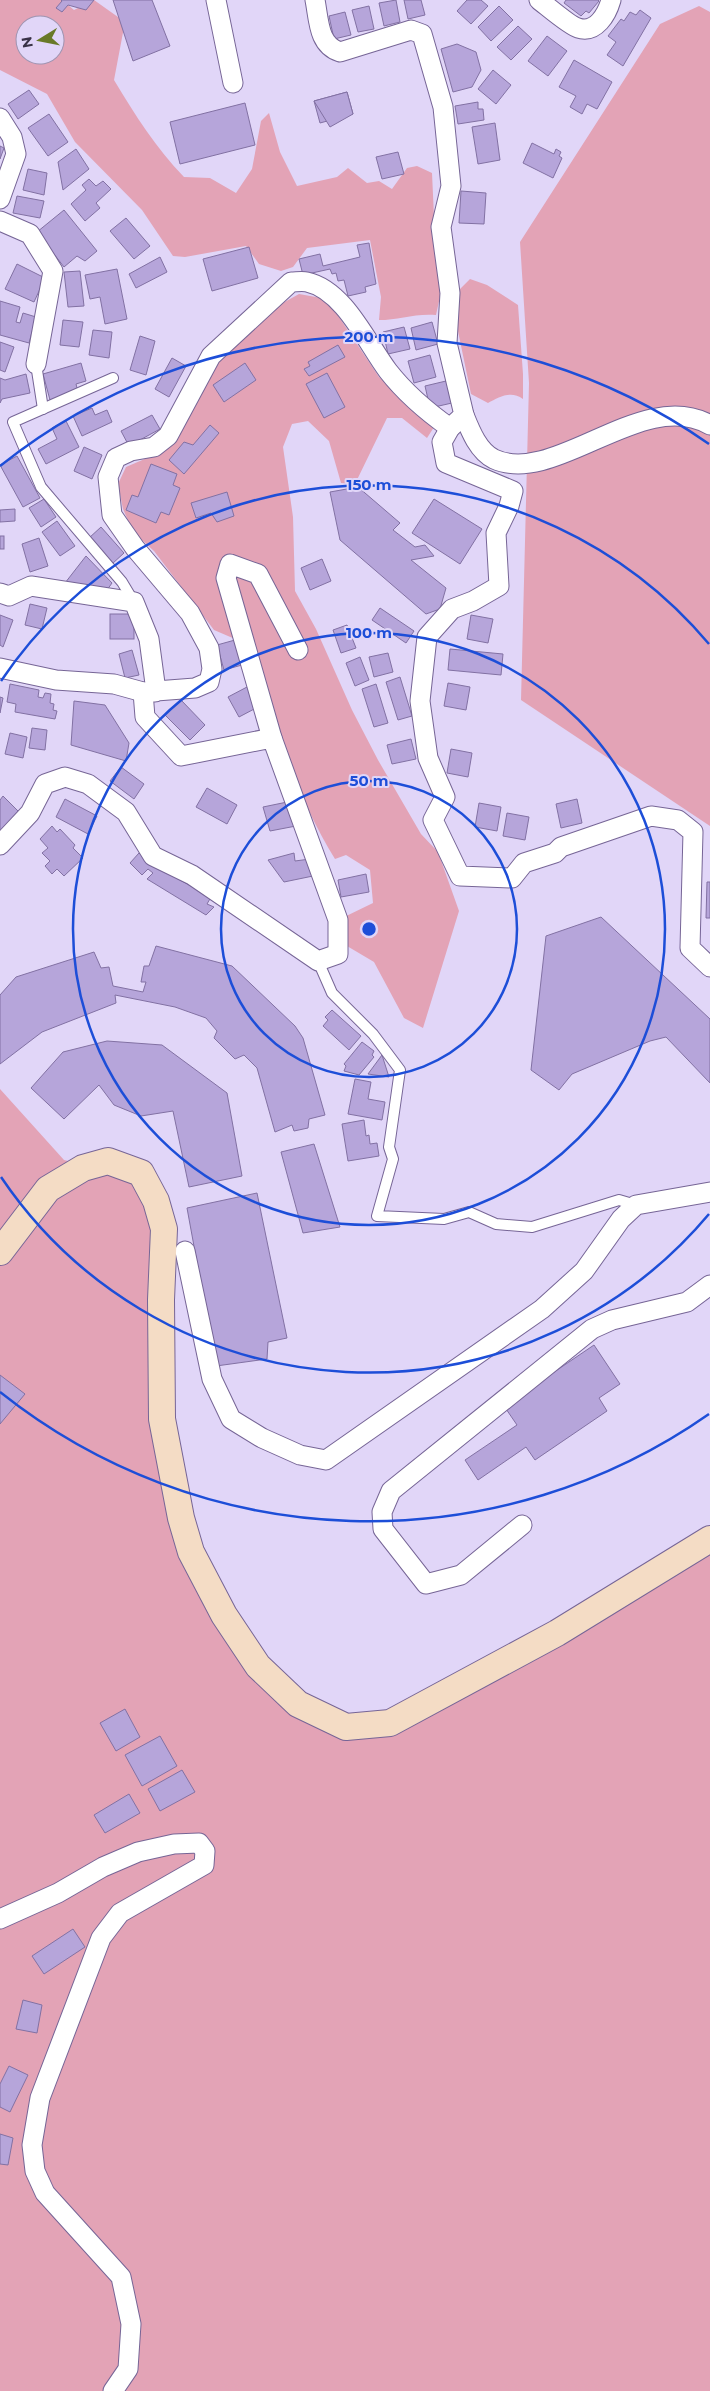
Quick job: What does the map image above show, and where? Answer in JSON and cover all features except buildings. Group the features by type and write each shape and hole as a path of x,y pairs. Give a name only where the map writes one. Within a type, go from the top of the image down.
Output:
{"street":[{"path":"216,0 233,83"},
{"path":"315,0 322,39 331,50 340,52 411,30 422,34 443,107 451,186 442,227 450,293 447,343 457,422 442,442 446,463 513,491 509,506 496,533 499,586 473,601 452,609 428,637 421,676 420,700 428,758 445,797 433,820 460,876 512,878 524,863 555,853 562,847 651,816 678,820 692,832 690,948 710,967"},
{"path":"539,0 578,28 590,28 599,23 608,9 611,0"},
{"path":"0,118 12,137 16,154 0,199"},
{"path":"0,221 30,234 53,272 36,364"},
{"path":"0,668 56,680 114,684 150,692 195,688 209,682 212,670 209,648 190,613 135,548 112,515 108,477 116,458 132,450 154,448 168,436 211,356 291,282 307,282 327,292 347,310 394,378 418,404 457,422 472,434 482,448 494,459 523,464 558,456 601,436 644,421 675,415 710,425"},
{"path":"0,845 30,813 45,784 65,777 88,784 126,812 153,856 192,875 318,961 338,954 338,920 272,738 226,578 230,564 258,574 298,650"},
{"path":"0,593 9,596 31,586 134,602 149,639 150,692 145,717 181,756 272,738"},
{"path":"0,1252 48,1189 83,1168 108,1161 141,1173 156,1201 164,1229 161,1300 162,1420 181,1518 191,1552 224,1615 258,1666 298,1704 346,1727 390,1723 557,1633 710,1539"},
{"path":"185,1251 212,1379 231,1420 262,1438 300,1455 326,1460 542,1309 584,1271 622,1219 636,1205 710,1192"},
{"path":"522,1525 461,1575 426,1584 383,1529 382,1512 391,1490 592,1329 612,1320 688,1302 710,1285"},
{"path":"0,1920 58,1893 103,1867 138,1852 174,1844 199,1843 205,1851 204,1865 120,1913 102,1938 40,2098 32,2145 35,2171 45,2193 121,2277 131,2324 128,2369 113,2391"}],"lane":[{"path":"36,364 43,409"},
{"path":"113,378 13,422 41,487 122,582 134,602"},
{"path":"318,961 332,993 372,1034 400,1070 389,1147 392,1159 377,1216 444,1219 469,1212 496,1224 532,1227 619,1200 636,1205"}],"shaded area":[{"path":"0,0 62,0 74,10 94,0 125,22 114,80 146,131 184,177 210,178 236,193 252,169 261,121 269,113 280,152 297,186 337,177 348,168 367,183 379,181 392,189 407,168 417,166 432,173 436,260 441,292 436,315 379,320 381,297 370,240 307,248 293,267 281,271 259,264 246,246 185,257 173,256 142,210 75,142 47,94 0,70"},
{"path":"699,6 710,12 710,826 521,700 529,383 520,242 660,24"},
{"path":"470,279 487,285 518,305 523,399 519,396 510,395 488,403 471,394 453,307 460,289"},
{"path":"299,294 327,299 379,377 436,424 427,438 402,418 387,418 355,484 341,483 329,441 308,421 292,424 283,447 293,517 295,591 316,629 352,710 378,760 421,834 438,852 459,911 423,1028 404,1018 374,962 347,946 338,920 373,903 370,870 346,855 335,859 320,833 295,780 242,642 214,630 154,551 133,532 123,509 118,484 126,467 161,452 196,392 229,349 281,304"},
{"path":"0,1089 64,1160 127,1176 150,1207 163,1497 218,1621 292,1705 374,1737 710,1528 710,2391 0,2391"}]}
